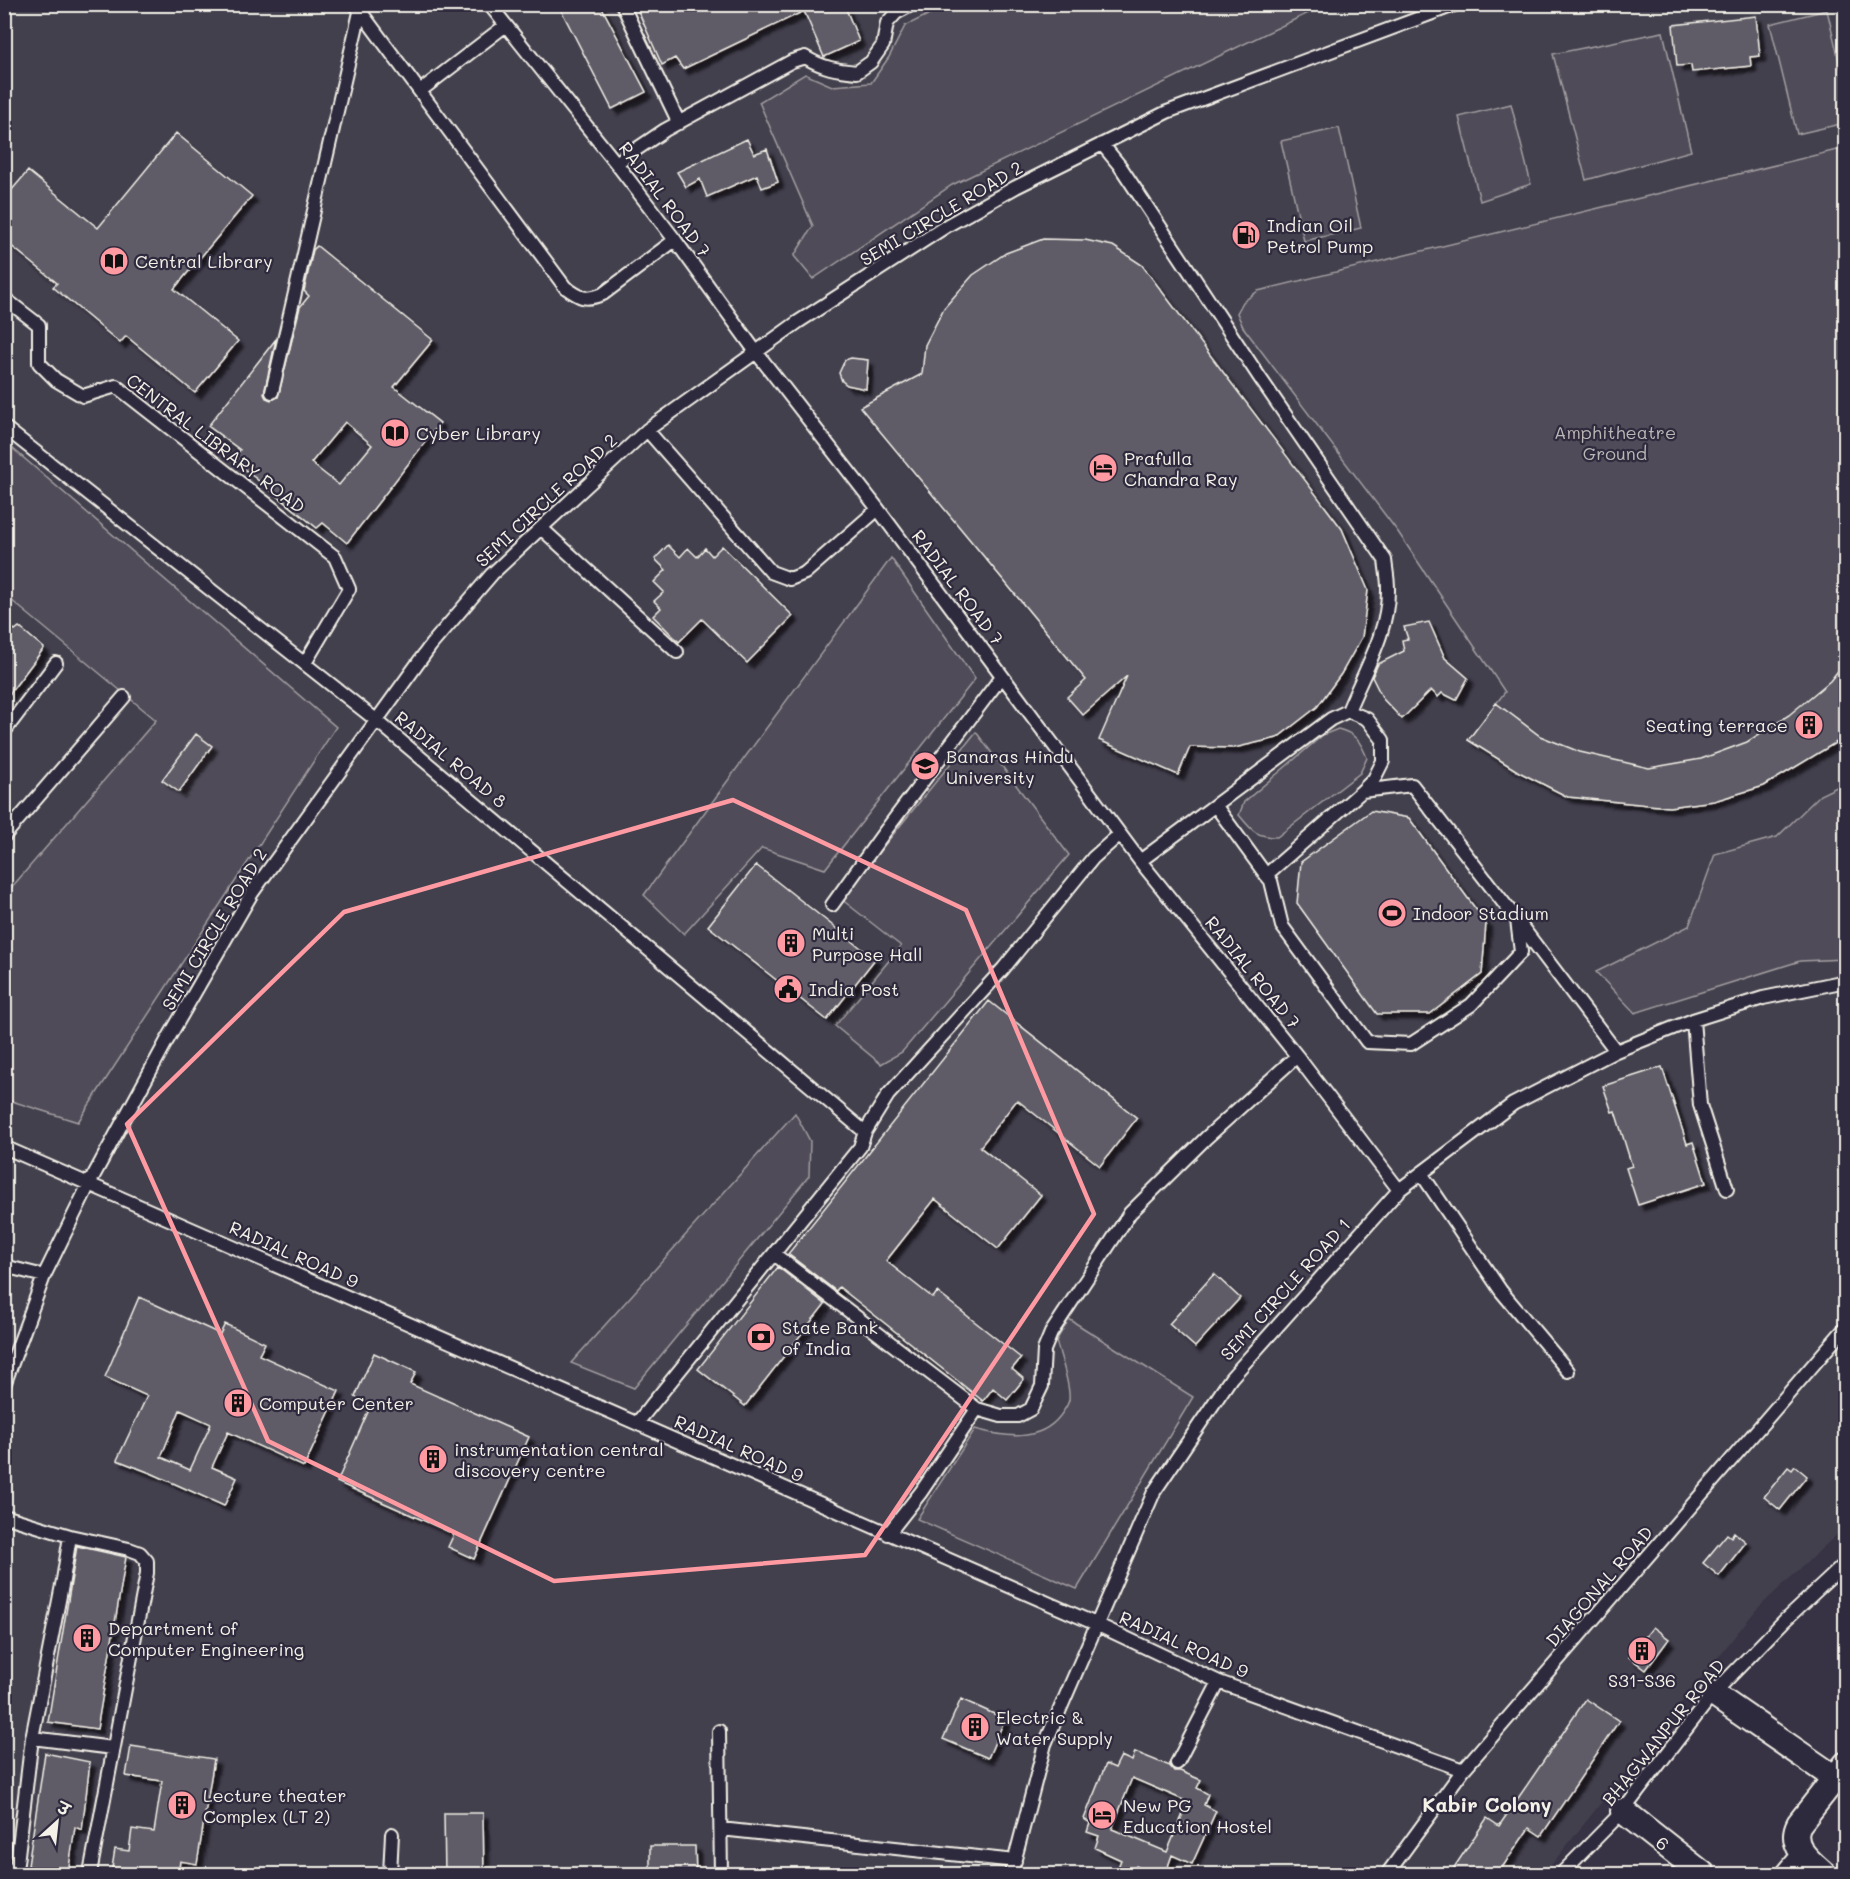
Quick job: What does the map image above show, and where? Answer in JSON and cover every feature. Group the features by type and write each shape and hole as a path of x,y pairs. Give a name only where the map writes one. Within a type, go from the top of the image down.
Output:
{"street":[{"path":"1713,1694 1840,1771 1794,1832 1797,1865 1824,1875"},
{"name":"6","path":"1623,1811 1703,1875"}],"lane":[{"name":"RADIAL ROAD 7","path":"489,4 675,240 756,352 878,509 1140,861 1297,1056 1399,1190"},
{"path":"622,4 679,123"},
{"path":"616,163 665,130 805,57 819,66 857,72 871,62 884,45 887,23 896,13 913,4"},
{"name":"SEMI CIRCLE ROAD 2","path":"4,1385 44,1276 89,1184 165,1044 252,893 431,645 492,574 647,430 798,322 948,225 1016,187 1167,112 1457,4"},
{"path":"357,8 565,287 578,297 591,298 603,294 675,240"},
{"path":"272,392 357,8"},
{"path":"420,91 506,25"},
{"path":"1102,144 1120,166 1260,378 1385,560 1389,588 1384,621 1374,652 1348,711 1331,719 1140,861"},
{"name":"CENTRAL LIBRARY ROAD","path":"4,298 39,325 39,363 56,380 83,396 116,386 335,557 349,589 305,663"},
{"name":"RADIAL ROAD 8","path":"4,427 376,720 865,1132"},
{"path":"647,430 771,572 789,579 805,573 878,509"},
{"path":"541,528 677,652"},
{"path":"4,732 56,663"},
{"path":"832,905 1002,676"},
{"path":"4,836 124,697"},
{"path":"1266,875 1362,791 1374,779 1383,761 1383,740 1367,719 1348,711"},
{"path":"1362,791 1412,785 1616,1051"},
{"path":"1215,806 1270,881 1282,926 1367,1041 1411,1044 1471,1005 1521,952 1517,920"},
{"path":"637,1424 860,1147 865,1132 888,1095 1003,969 1093,858 1120,834"},
{"name":"SEMI CIRCLE ROAD 1","path":"1011,1875 1045,1744 1154,1492 1231,1378 1399,1190 1513,1104 1616,1051 1693,1020 1763,998 1845,981"},
{"path":"1693,1020 1700,1105 1727,1189"},
{"path":"774,1254 977,1409 1001,1416 1018,1416 1031,1409 1042,1386 1044,1350 1051,1334 1130,1213 1206,1138 1297,1056"},
{"name":"RADIAL ROAD 9","path":"4,1148 1096,1624 1219,1682 1463,1770"},
{"path":"1421,1173 1501,1291 1568,1371"},
{"path":"4,1266 44,1276"},
{"name":"DIAGONAL ROAD","path":"1387,1875 1463,1770 1845,1327"},
{"path":"888,1534 921,1492 977,1409"},
{"path":"4,1516 70,1536 129,1549 140,1553 147,1561 147,1573 90,1873"},
{"path":"7,1875 13,1871 17,1863 32,1738 70,1536"},
{"name":"BHAGWANPUR ROAD","path":"1561,1875 1623,1811 1713,1694 1785,1620 1845,1563"},
{"path":"1177,1763 1219,1682"},
{"path":"719,1731 721,1875"},
{"path":"32,1738 113,1748"},
{"path":"721,1829 1015,1861"},
{"path":"390,1875 392,1834"}],"highlighted area":[{"path":"733,800 966,910 1094,1214 865,1555 554,1581 268,1441 127,1124 344,912"}],"shaded area":[{"name":"Banaras Hindu University","path":"5,5 1845,5 1845,1527 1756,1610 1544,1874 5,1874"}],"green space":[{"path":"950,4 1325,5 952,185 813,279 794,256 813,226 759,102 805,74 832,86 871,83 889,57 905,26"},
{"path":"1827,10 1845,86 1845,123 1797,134 1770,24"},
{"path":"1663,32 1691,151 1586,180 1553,54"},
{"path":"1511,104 1531,184 1480,201 1459,117"},
{"path":"1339,128 1361,228 1304,241 1281,141"},
{"name":"Amphitheatre Ground","path":"1845,148 1845,737 1764,786 1714,801 1669,807 1568,797 1519,772 1468,740 1505,692 1398,532 1243,327 1237,313 1243,302 1258,291"},
{"path":"4,441 336,727 78,1122 5,1099 5,895 156,720 5,595"},
{"path":"891,558 975,679 825,869 762,848 684,934 644,895"},
{"path":"1338,729 1357,739 1362,747 1367,758 1360,773 1277,837 1264,836 1251,829 1239,815 1244,802 1323,735"},
{"path":"976,732 1069,855 902,1052 881,1064 835,1026 901,946 841,899"},
{"path":"1845,783 1845,959 1800,961 1635,1013 1596,972 1689,926 1715,854 1777,837 1820,795"},
{"path":"795,1113 810,1141 809,1176 634,1388 571,1363"},
{"path":"1069,1319 1193,1397 1077,1589 917,1519 975,1429 1020,1436 1042,1431 1060,1416 1068,1402 1069,1394 1065,1370 1056,1341"}],"building":[{"path":"558,4 600,4 646,92 612,109"},
{"path":"635,4 844,4 859,41 824,57 804,11 683,69 675,58 662,65"},
{"path":"1756,16 1760,56 1750,57 1751,66 1692,72 1691,65 1677,66 1673,25"},
{"name":"Central Library","path":"176,133 252,196 174,289 238,341 195,393 126,336 120,343 53,287 57,283 4,240 4,199 28,171 98,228"},
{"path":"747,139 754,154 767,149 778,182 762,188 757,175 707,197 700,179 686,187 677,172"},
{"name":"Prafulla Chandra Ray","path":"1043,239 1085,240 1113,246 1142,265 1342,529 1368,590 1362,637 1341,674 1317,707 1277,738 1234,748 1190,747 1178,775 1099,740 1127,676 1083,715 1067,697 1086,680 860,407 922,374 925,345 944,308 973,275 1006,253"},
{"name":"Cyber Library","path":"317,246 433,340 394,387 440,423 347,543 323,523 317,528 233,460 240,450 208,426 276,339 264,394 271,400 278,397 300,307 309,296 304,291 313,250","holes":["345,422 372,445 339,485 311,463"]},
{"path":"851,358 868,360 866,389 847,385 842,381 839,373 845,360"},
{"path":"668,545 680,557 688,548 697,557 705,548 712,556 722,546 793,616 747,663 702,619 679,642 653,616 661,608 654,601 664,592 654,582 666,570 655,559"},
{"path":"4,622 15,630 19,627 44,648 4,701"},
{"path":"1429,622 1445,658 1468,678 1456,700 1442,693 1438,697 1431,690 1402,719 1383,699 1372,677 1378,664 1404,651 1402,640 1408,639 1404,627"},
{"name":"Seating terrace","path":"1845,662 1845,737 1764,786 1714,801 1669,807 1568,797 1519,772 1468,740 1496,703 1540,736 1580,752 1649,768 1701,759 1747,742 1789,715 1830,681"},
{"path":"196,734 212,746 179,792 162,780"},
{"name":"Indoor Stadium","path":"1371,811 1409,818 1486,923 1482,974 1430,1014 1377,1014 1297,903 1301,862"},
{"name":"Multi Purpose Hall","path":"756,865 875,959 827,1020 708,926"},
{"path":"989,1001 1137,1118 1100,1166 1017,1100 980,1147 1041,1195 998,1249 935,1199 886,1261 933,1298 937,1292 1021,1358 1012,1369 1024,1379 1007,1400 993,1388 983,1401 839,1287 836,1291 788,1254"},
{"path":"1662,1067 1687,1144 1693,1142 1706,1183 1638,1205 1626,1168 1632,1166 1615,1111 1612,1112 1603,1086"},
{"name":"State Bank of India","path":"778,1267 825,1304 745,1406 698,1369"},
{"path":"1214,1274 1240,1298 1195,1347 1169,1324"},
{"name":"Computer Center","path":"139,1297 220,1334 225,1324 265,1343 259,1355 339,1391 304,1467 228,1432 212,1467 237,1478 224,1506 117,1460 147,1396 105,1377","holes":["180,1410 211,1424 190,1470 161,1457"]},
{"name":"instrumentation central discovery centre","path":"374,1353 416,1372 410,1384 529,1437 474,1559 448,1547 454,1534 337,1482 371,1405 355,1397"},
{"path":"1795,1466 1807,1476 1780,1510 1764,1497 1788,1467 1792,1470"},
{"path":"1734,1532 1746,1542 1719,1576 1703,1563 1727,1534 1731,1537"},
{"name":"Department of Computer Engineering","path":"77,1546 126,1557 97,1729 48,1722"},
{"name":"S31-S36","path":"1653,1627 1669,1639 1646,1670 1629,1657"},
{"name":"Electric & Water Supply","path":"961,1699 1005,1719 988,1758 943,1739"},
{"path":"1586,1699 1619,1721 1541,1836 1529,1828 1497,1875 1449,1875 1487,1818 1499,1826"},
{"name":"Lecture theater Complex (LT 2)","path":"131,1746 214,1759 197,1864 180,1861 178,1875 154,1875 112,1868 115,1849 129,1851 132,1829 154,1832 162,1781 126,1776"},
{"name":"New PG Education Hostel","path":"1135,1752 1170,1766 1174,1771 1180,1771 1201,1780 1197,1788 1208,1794 1204,1805 1216,1811 1192,1864 1172,1855 1165,1875 1156,1875 1136,1866 1132,1875 1115,1875 1121,1860 1095,1848 1099,1836 1087,1832 1090,1823 1084,1819 1106,1764 1115,1768 1121,1756 1132,1761","holes":["1132,1778 1188,1802 1167,1852 1112,1829"]},
{"path":"45,1753 90,1762 82,1830 75,1827 68,1874 28,1866"},
{"path":"444,1813 483,1813 484,1875 445,1875"},
{"path":"650,1846 695,1846 696,1875 650,1875"}],"place":[{"name":"Indian Oil Petrol Pump","path":"1246,235"},
{"name":"Central Library","path":"114,261"},
{"name":"Cyber Library","path":"395,433"},
{"name":"Prafulla Chandra Ray","path":"1103,468"},
{"name":"Seating terrace","path":"1809,725"},
{"name":"Banaras Hindu University","path":"925,766"},
{"name":"Indoor Stadium","path":"1392,913"},
{"name":"Multi Purpose Hall","path":"791,943"},
{"name":"India Post","path":"788,989"},
{"name":"State Bank of India","path":"761,1337"},
{"name":"Computer Center","path":"238,1403"},
{"name":"instrumentation central discovery centre","path":"433,1459"},
{"name":"Department of Computer Engineering","path":"87,1638"},
{"name":"S31-S36","path":"1642,1651"},
{"name":"Electric & Water Supply","path":"975,1727"},
{"name":"Lecture theater Complex (LT 2)","path":"182,1805"},
{"name":"New PG Education Hostel","path":"1102,1815"}],"district":[{"name":"Kabir Colony","path":"1487,1804"}]}
